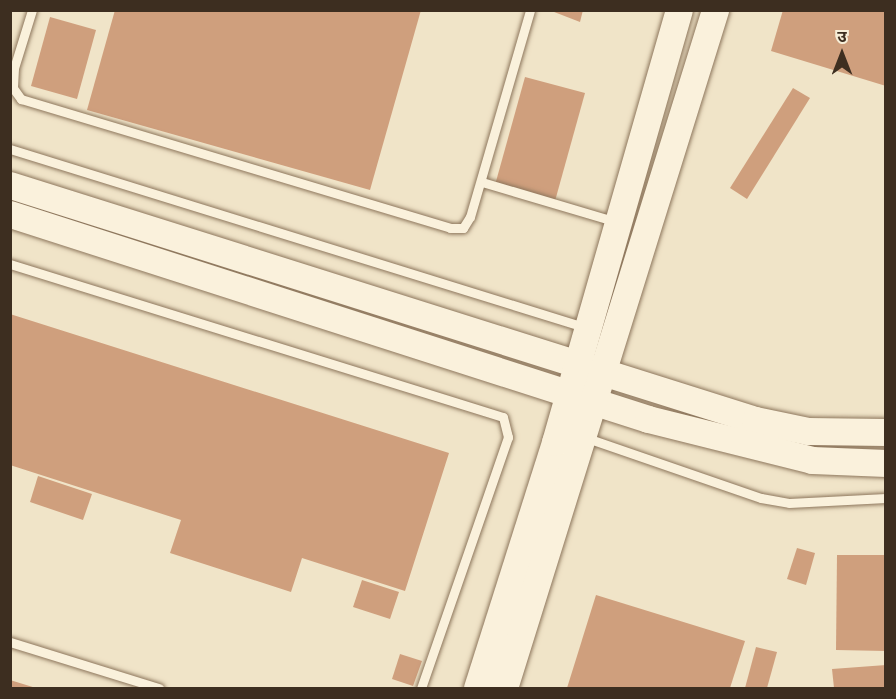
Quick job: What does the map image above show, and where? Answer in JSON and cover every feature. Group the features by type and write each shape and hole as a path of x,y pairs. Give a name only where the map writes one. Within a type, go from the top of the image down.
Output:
{"street":[{"path":"477,688 586,328 614,220 679,10"},
{"path":"504,688 715,10"},
{"path":"10,185 574,363 603,375 808,431 885,432"},
{"path":"10,214 567,389 593,402 812,460 885,463"}],"lane":[{"path":"32,10 14,68 13,88 21,99 450,228 463,228 482,182 530,10"},
{"path":"10,149 586,328"},
{"path":"482,182 614,220"},
{"path":"10,264 503,417 508,436 422,688"},
{"path":"581,436 761,498 789,503 885,498"},
{"path":"10,642 159,688"}],"building":[{"path":"115,10 421,10 370,190 87,110"},
{"path":"549,10 583,10 580,22"},
{"path":"783,10 886,10 886,86 771,51"},
{"path":"50,17 96,30 77,99 31,86"},
{"path":"525,77 585,93 555,201 495,185"},
{"path":"793,88 810,98 747,199 730,188"},
{"path":"10,314 449,453 405,591 302,558 291,592 170,553 181,520 10,465"},
{"path":"38,476 92,494 83,520 30,502"},
{"path":"797,548 815,553 806,585 787,579"},
{"path":"837,555 886,555 886,651 836,650"},
{"path":"362,580 399,592 390,619 353,607"},
{"path":"596,595 745,641 730,688 567,688"},
{"path":"756,647 777,652 767,688 745,688"},
{"path":"400,654 422,661 413,686 392,679"},
{"path":"886,665 886,688 834,688 832,669"},
{"path":"10,680 36,688 10,688"}]}
